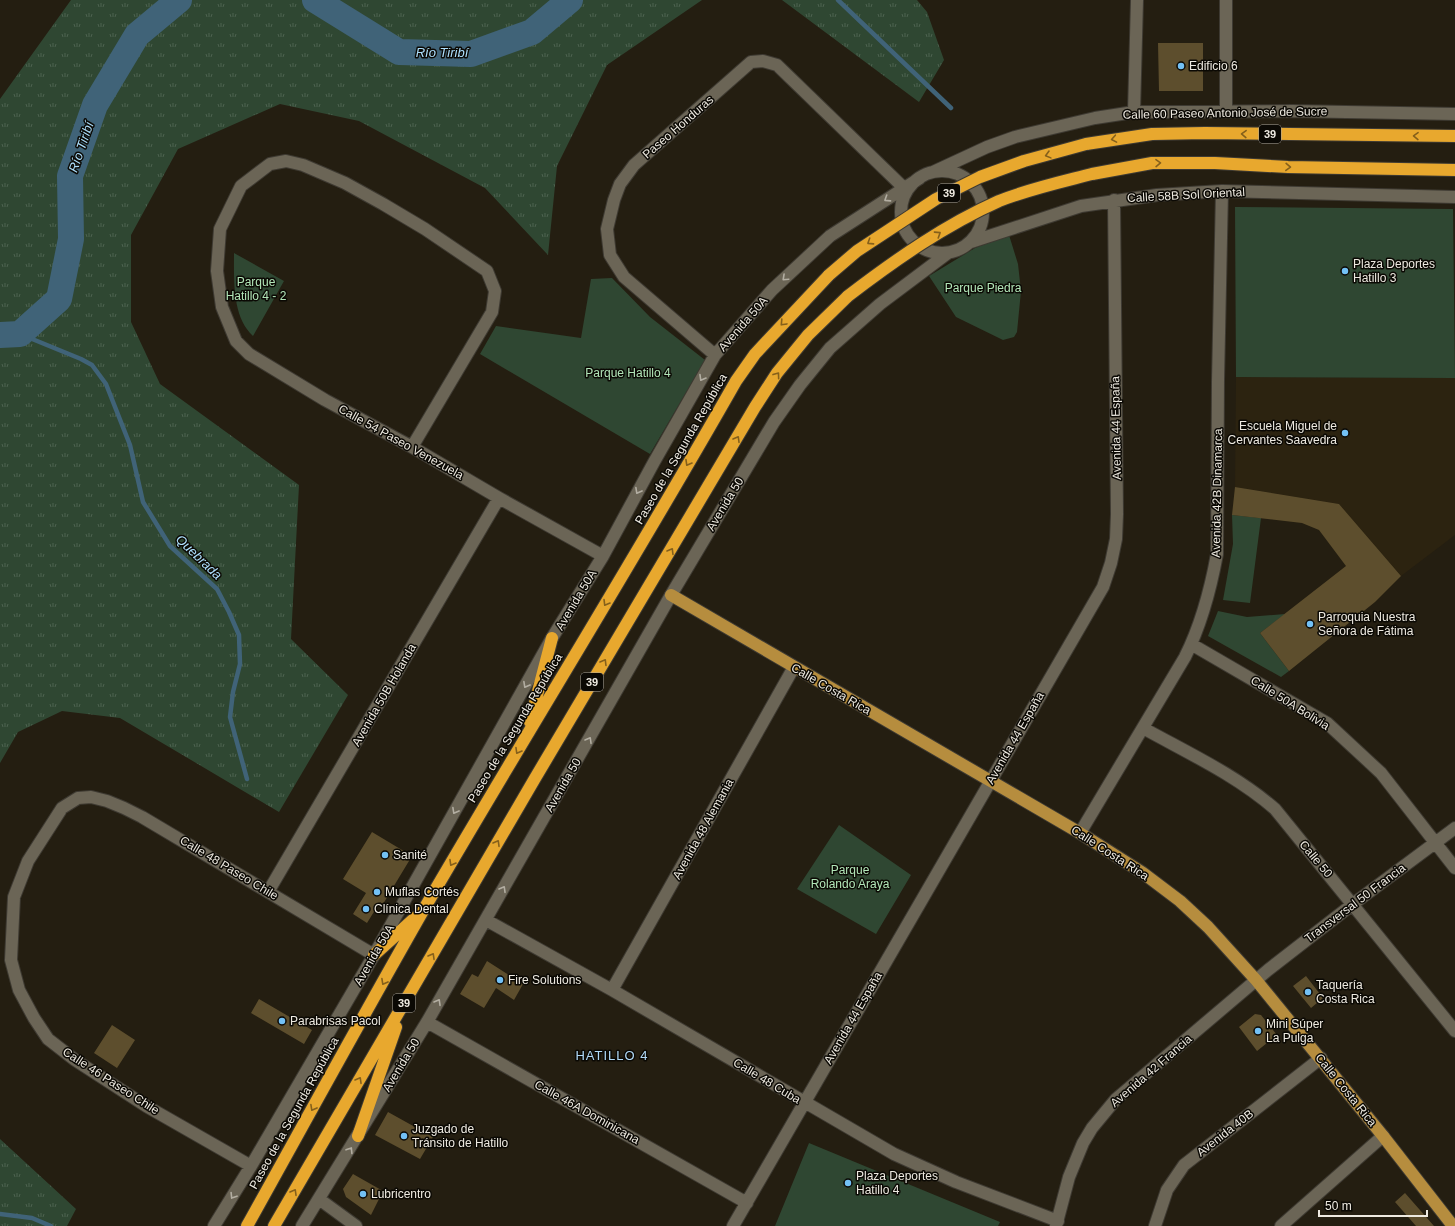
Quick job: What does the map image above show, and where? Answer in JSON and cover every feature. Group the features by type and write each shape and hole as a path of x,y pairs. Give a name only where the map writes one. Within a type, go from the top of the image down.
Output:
{"highway":[{"name":"Paseo de la Segunda República","path":"247,1226 423,911 626,570 736,381 755,354 829,274 857,251 936,199 980,178 1024,161 1086,144 1152,134 1205,133 1455,136"},
{"name":"39","path":"274,1226 534,780 755,407 778,373 808,335 848,296 880,272 963,218 1001,201 1037,188 1092,174 1152,163 1215,163 1288,167 1455,170"},
{"path":"526,736 552,638"},
{"path":"374,955 423,911"},
{"path":"358,1136 405,1001"}],"main road":[{"name":"Calle Costa Rica","path":"671,595 1080,833 1143,874 1180,901 1208,927 1256,980 1383,1136 1450,1225"}],"street":[{"path":"1134,112 1137,0"},
{"path":"1226,0 1226,111"},
{"name":"Paseo Honduras","path":"715,355 624,277 610,255 607,229 614,200 620,184 634,165 751,62 763,61 777,65 904,188"},
{"name":"Calle 60 Paseo Antonio José de Sucre","path":"932,172 987,147 1015,137 1095,118 1134,112 1226,111 1455,114"},
{"name":"Calle 54 Paseo Venezuela","path":"412,447 492,312 494,291 487,271 425,228 345,183 303,165 286,161 270,164 242,186 220,229 217,272 222,307 236,341 249,354 325,400 412,447 603,556"},
{"path":"944,171 956,173 967,179 975,187 981,197 983,209 982,221 978,232 971,242 961,248 948,252 935,252 922,248 911,238 904,227 902,213 904,200 910,187 920,178 932,172 944,171"},
{"name":"Avenida 50A","path":"214,1226 251,1166 374,955 552,638 603,556 654,462 715,355 772,290 830,236 920,178"},
{"name":"Calle 58B Sol Oriental","path":"971,242 1081,206 1114,200 1157,195 1222,191 1455,197"},
{"name":"Avenida 42B Dinamarca","path":"1080,833 1191,644 1213,578 1217,554 1218,381 1222,191"},
{"name":"Avenida 44 España","path":"733,1226 1100,592 1111,563 1116,539 1117,514 1114,200"},
{"name":"Avenida 50","path":"302,1226 427,1022 671,595 774,422 800,385 830,348 880,304 948,252"},
{"name":"Avenida 50B Holanda","path":"268,892 499,498"},
{"name":"Calle 50A Bolivia","path":"1191,644 1326,723 1381,774 1455,868"},
{"name":"Avenida 48 Alemania","path":"612,990 794,667"},
{"name":"Calle 50","path":"1142,728 1234,778 1258,794 1275,809 1455,1031"},
{"name":"Calle 48 Paseo Chile","path":"78,798 91,797 107,801 124,808 374,955"},
{"name":"Calle 46 Paseo Chile","path":"78,798 62,808 28,861 14,897 11,960 19,990 34,1018 48,1039 75,1060 146,1106 251,1166"},
{"name":"Transversal 50 Francia","path":"1256,980 1353,904 1455,828"},
{"name":"Calle 48 Cuba","path":"486,920 612,990 803,1103 894,1154 956,1182 1057,1223"},
{"name":"Avenida 42 Francia","path":"1057,1223 1068,1177 1092,1128 1116,1099 1256,980"},
{"name":"Calle 46A Dominicana","path":"427,1022 746,1203"},
{"name":"Avenida 40B","path":"1155,1226 1167,1190 1184,1165 1321,1058"},
{"path":"1281,1226 1383,1136"},
{"path":"319,1199 356,1226"}],"shaded area":[{"name":"Escuela Miguel de Cervantes Saavedra","path":"1236,377 1455,378 1455,535 1401,576 1339,504 1235,487"}],"green space":[{"path":"71,0 702,0 607,65 557,166 548,255 485,188 359,121 280,104 178,149 131,235 131,322 160,384 299,485 291,639 348,695 279,812 120,718 62,711 18,732 0,763 0,99"},
{"path":"782,0 917,0 927,12 944,60 919,102"},
{"name":"Plaza Deportes Hatillo 3","path":"1235,207 1453,209 1455,378 1236,377"},
{"name":"Parque Piedra","path":"1009,235 1018,264 1021,291 1017,332 1014,337 1003,340 956,317 929,276 975,248"},
{"name":"Parque Hatillo 4 - 2","path":"234,253 284,281 253,336 241,319 238,309 234,286"},
{"name":"Parque Hatillo 4","path":"612,278 650,317 705,360 650,454 480,354 496,326 581,338 591,279"},
{"path":"1232,515 1261,518 1250,603 1223,600 1233,544"},
{"path":"1218,611 1247,617 1285,614 1260,633 1289,671 1281,677 1208,636"},
{"name":"Parque Rolando Araya","path":"839,825 911,875 876,934 797,889"},
{"path":"0,1139 76,1209 67,1226 0,1226"},
{"name":"Plaza Deportes Hatillo 4","path":"809,1143 1000,1222 998,1226 775,1226"}],"building":[{"name":"Edificio 6","path":"1158,43 1203,43 1203,91 1159,91"},
{"path":"1235,487 1339,504 1401,576 1375,602 1289,671 1260,633 1346,566 1319,530 1302,523 1232,515"},
{"path":"372,832 412,856 383,904 380,902 367,923 353,914 366,893 343,879"},
{"path":"487,961 523,984 514,1000 496,988 484,1008 460,994 472,974 478,977"},
{"name":"Taquería Costa Rica","path":"1306,976 1323,998 1311,1008 1293,986"},
{"name":"Parabrisas Pacol","path":"259,999 312,1030 304,1044 251,1013"},
{"name":"Mini Súper La Pulga","path":"1255,1014 1261,1015 1277,1035 1257,1051 1239,1027"},
{"path":"112,1025 135,1040 117,1068 94,1053"},
{"name":"Juzgado de Tránsito de Hatillo","path":"388,1112 433,1137 420,1159 375,1135"},
{"name":"Lubricentro","path":"353,1174 383,1191 371,1215 346,1197 343,1189"},
{"path":"1405,1193 1434,1226 1416,1226 1395,1202"}],"waterway":[{"name":"Río Tiribí","path":"0,335 20,334 59,299 71,239 70,176 95,105 137,35 179,0"},
{"name":"Río Tiribí","path":"315,0 399,52 471,54 532,32 570,0"},
{"path":"838,0 951,108"},
{"name":"Quebrada","path":"20,334 92,365 106,384 130,445 143,502 170,546 217,589 229,612 239,635 240,664 233,692 230,717 247,779"},
{"name":"Quebrada","path":"0,1214 32,1218 51,1226"}],"place":[{"name":"Edificio 6","path":"1181,66"},
{"name":"Plaza Deportes Hatillo 3","path":"1345,271"},
{"name":"Escuela Miguel de Cervantes Saavedra","path":"1345,433"},
{"name":"Parroquia Nuestra Señora de Fátima","path":"1310,624"},
{"name":"Sanité","path":"385,855"},
{"name":"Muflas Cortés","path":"377,892"},
{"name":"Clínica Dental","path":"366,909"},
{"name":"Fire Solutions","path":"500,980"},
{"name":"Taquería Costa Rica","path":"1308,992"},
{"name":"Parabrisas Pacol","path":"282,1021"},
{"name":"Mini Súper La Pulga","path":"1258,1031"},
{"name":"Juzgado de Tránsito de Hatillo","path":"404,1136"},
{"name":"Plaza Deportes Hatillo 4","path":"848,1183"},
{"name":"Lubricentro","path":"363,1194"}],"district":[{"name":"HATILLO 4","path":"612,1055"}]}
